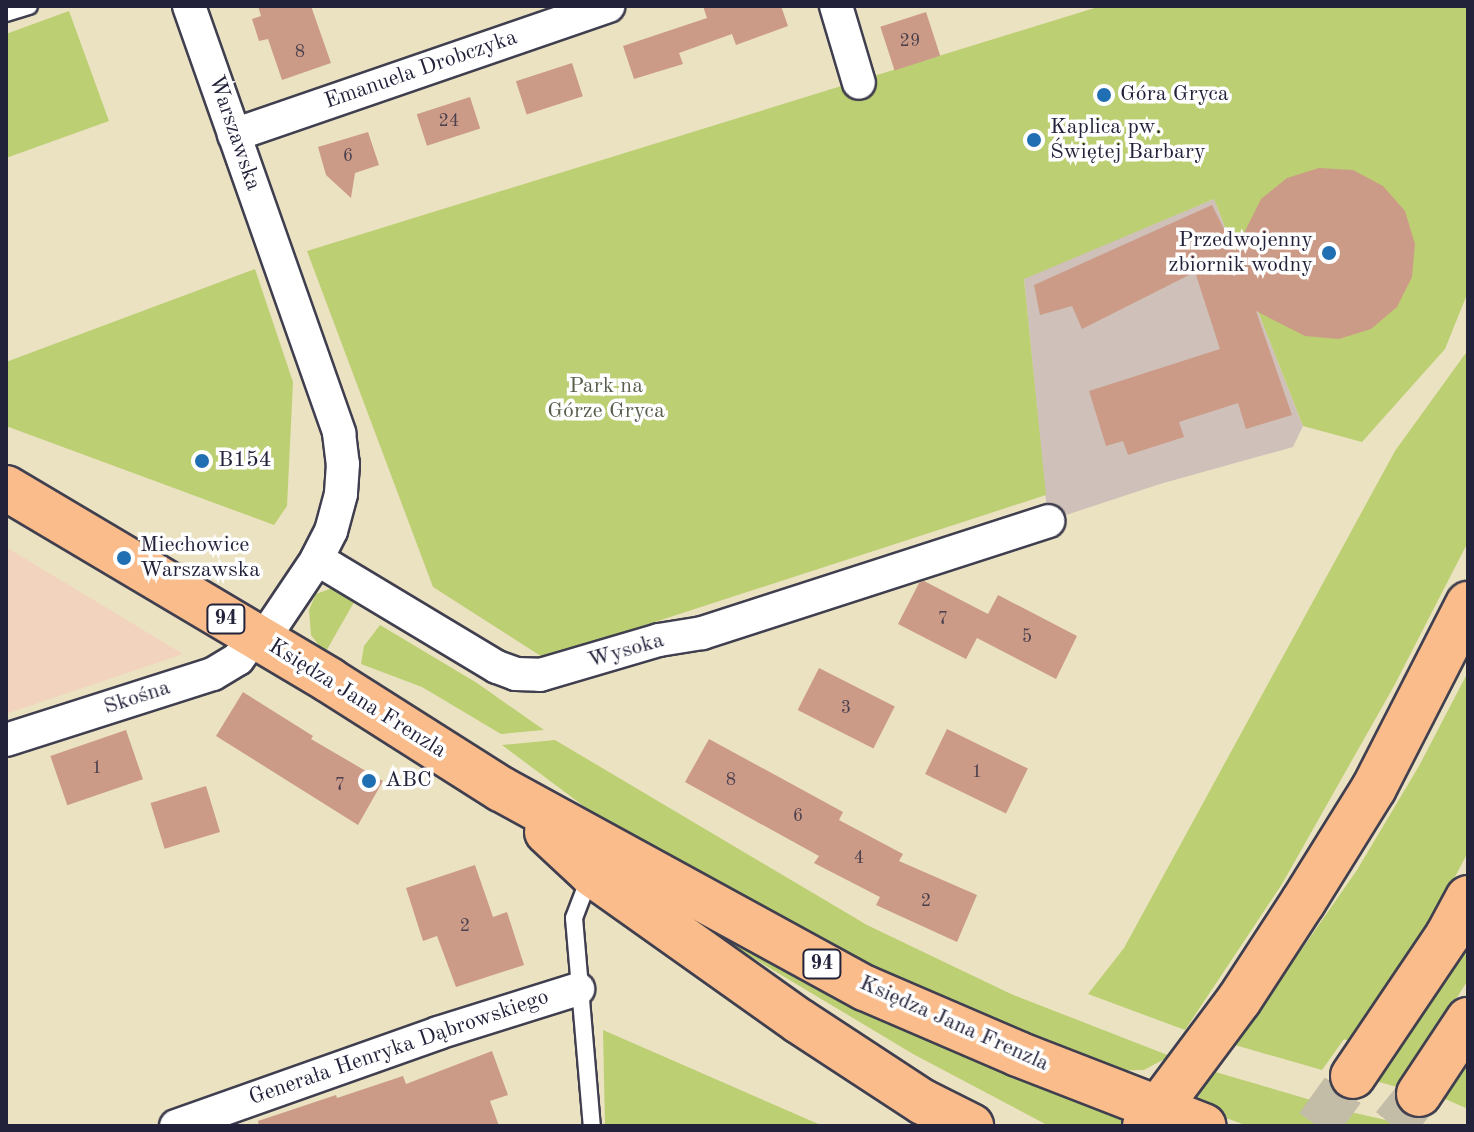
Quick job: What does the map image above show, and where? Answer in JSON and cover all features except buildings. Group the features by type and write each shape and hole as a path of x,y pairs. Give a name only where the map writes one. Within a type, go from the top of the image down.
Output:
{"main road":[{"name":"Księdza Jana Frenzla","path":"6,488 501,789 865,988 1151,1118 1204,1126"},
{"path":"1151,1118 1239,1000 1366,801 1468,604"},
{"name":"Księdza Jana Frenzla","path":"501,789 592,874 933,1114 971,1126"},
{"path":"1353,1076 1448,935 1468,898"},
{"path":"1419,1094 1468,1020"}],"street":[{"name":"Warszawska","path":"189,6 339,433 343,464 336,516 317,559"},
{"name":"Emanuela Drobczyka","path":"234,135 608,6"},
{"path":"836,6 859,83"},
{"name":"Wysoka","path":"317,559 486,661 516,674 540,675 659,640 702,633 1048,521"},
{"path":"258,639 317,559"},
{"name":"Skośna","path":"6,740 213,674 238,659 258,639"},
{"name":"Generała Henryka Dąbrowskiego","path":"176,1126 438,1033 578,989"}],"lane":[{"path":"6,13 29,6"},
{"path":"592,874 584,884 574,918 592,1126"}],"shaded area":[{"path":"1214,199 1303,426 1293,447 1160,484 1048,521 1024,278"},
{"path":"6,547 183,654 6,714"}],"green space":[{"name":"Park na Górze Gryca","path":"1101,6 1468,6 1468,292 1445,349 1362,442 1303,426 1214,199 1024,279 1046,495 544,658 433,587 307,251"},
{"path":"69,11 109,121 6,158 6,34"},
{"path":"255,269 293,382 287,506 274,525 6,426 6,362"},
{"path":"1468,350 1468,542 1394,686 1282,884 1185,1030 1088,994 1124,948 1395,451"},
{"path":"335,587 357,597 325,653 311,635 309,610 316,594"},
{"path":"380,625 477,683 544,730 501,734 422,687 361,664 364,646"},
{"path":"1468,672 1468,852 1433,919 1351,1042 1344,1039 1322,1070 1235,1045 1357,870 1419,766"},
{"path":"555,740 867,925 1011,994 1170,1056 1144,1070 1102,1071 812,942 613,828 502,745"},
{"path":"608,871 1125,1116 1128,1121 1124,1126 1049,1126 913,1054"},
{"path":"1468,942 1468,980 1400,1088 1369,1079"},
{"path":"603,1030 823,1126 605,1126"},
{"path":"1468,1064 1468,1109 1443,1098"},
{"path":"1212,1071 1355,1113 1412,1126 1248,1126 1204,1110 1196,1101"}],"tunnel":[{"path":"1317,1126 1353,1076"},
{"path":"1393,1126 1419,1094"}],"place":[{"name":"Góra Gryca","path":"1104,95"},
{"name":"Kaplica pw. Świętej Barbary","path":"1034,140"},
{"name":"Przedwojenny zbiornik wodny","path":"1329,253"},
{"name":"B154","path":"202,461"},
{"name":"Miechowice Warszawska","path":"124,558"},
{"name":"ABC","path":"369,781"}]}
